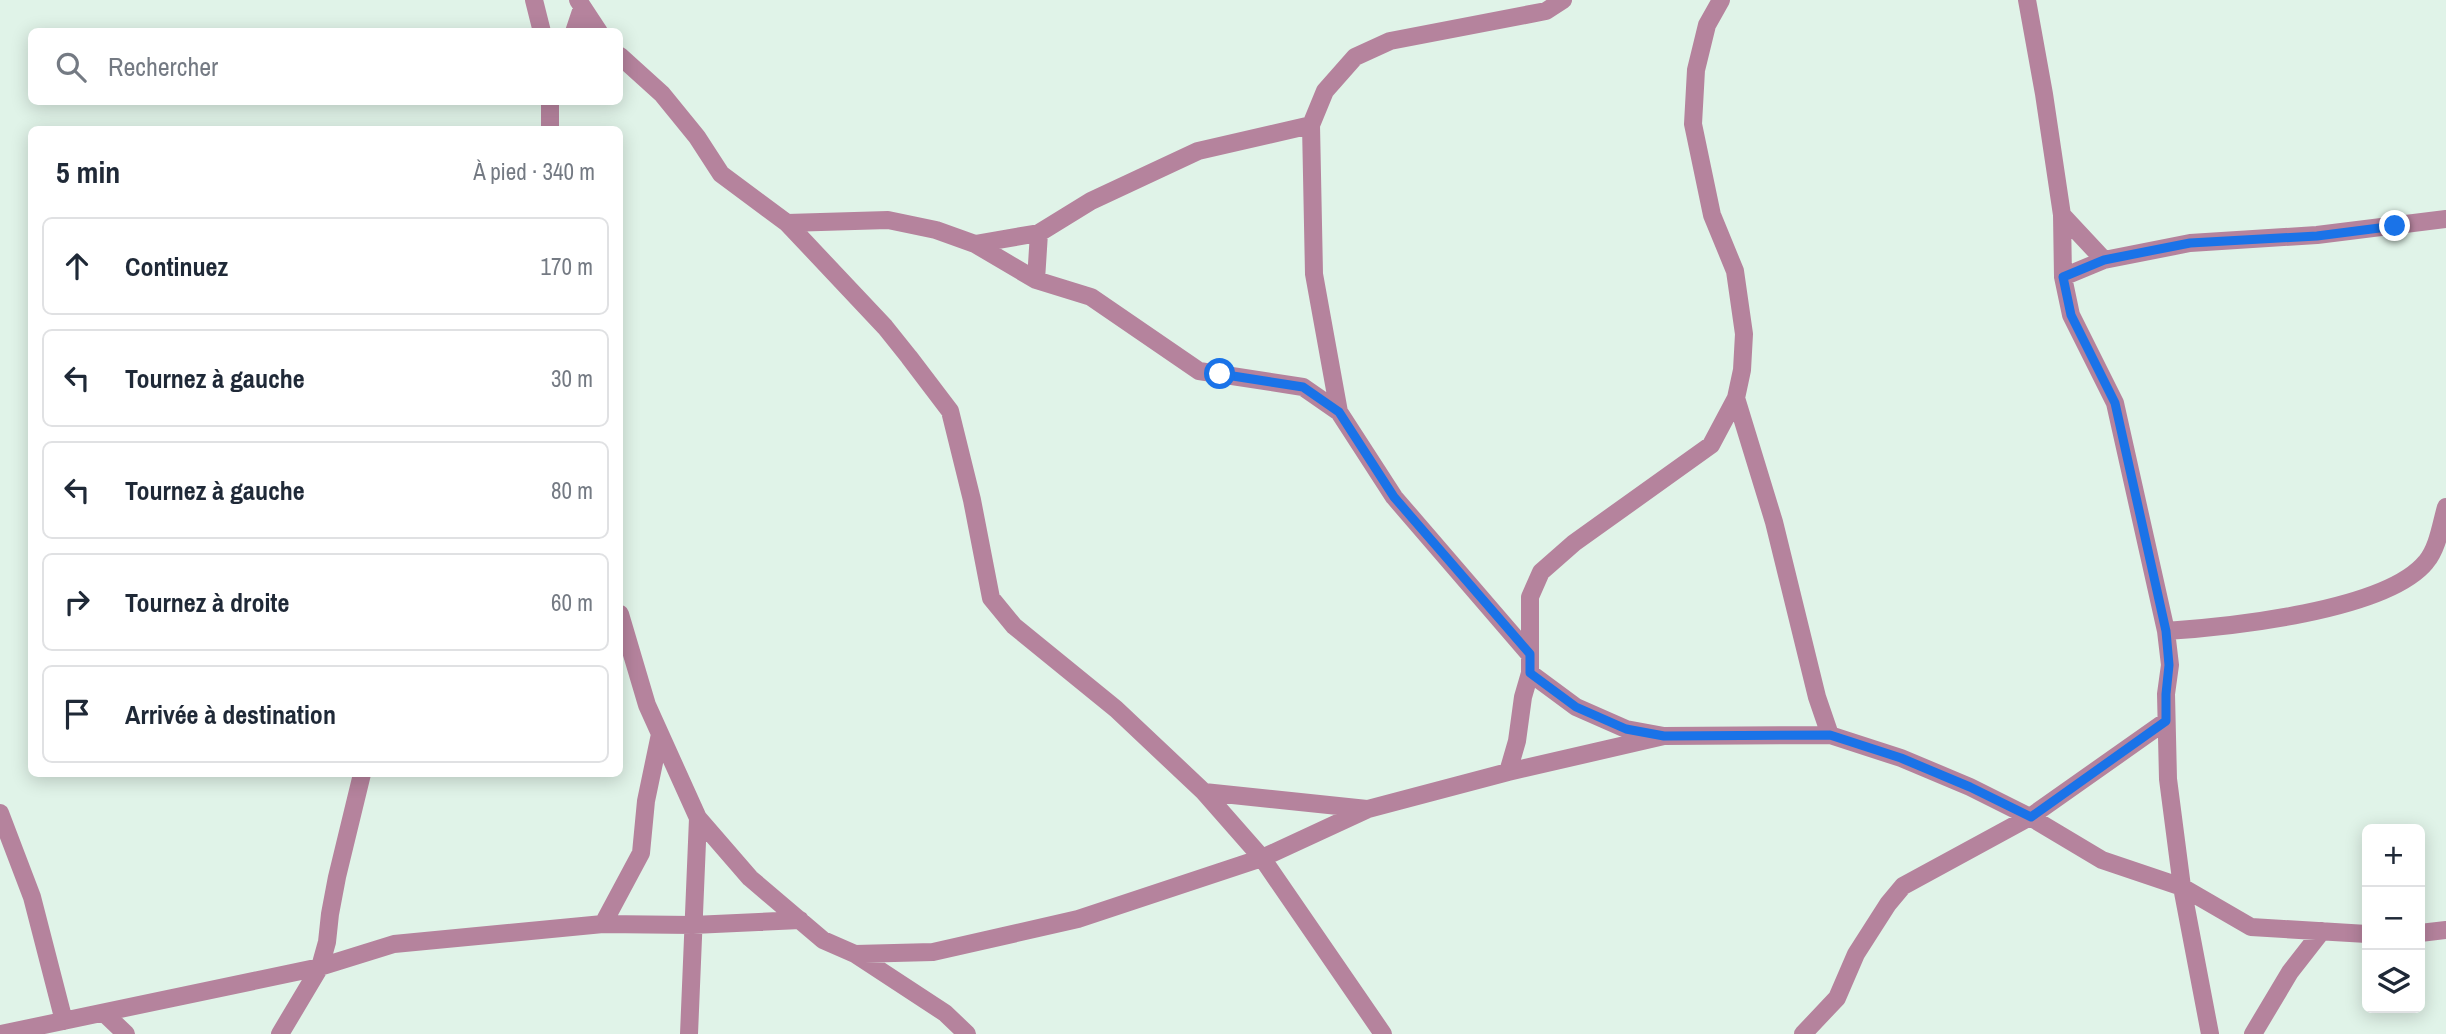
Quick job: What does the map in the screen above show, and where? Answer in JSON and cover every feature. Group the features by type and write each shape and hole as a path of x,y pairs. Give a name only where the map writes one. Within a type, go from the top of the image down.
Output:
{"street":[{"path":"534,0 541,28"},
{"path":"1339,412 1314,274 1311,125 1325,91 1354,57 1390,41 1546,11 1563,0"},
{"path":"1508,772 1517,741 1530,664 1530,597 1541,572 1574,542 1711,445 1736,398 1742,370 1744,334 1735,271 1712,215 1693,124 1696,70 1707,25 1721,0"},
{"path":"2027,0 2062,215 2063,277 2071,315 2115,403 2166,631 2169,665 2166,694 2168,779 2182,887 2210,1034"},
{"path":"575,28 580,4"},
{"path":"580,4 596,28"},
{"path":"623,59 662,94 697,137 721,174 787,223 885,327 950,411 972,500 991,598 1014,626 1116,709 1204,792 1262,859 1383,1034"},
{"path":"975,244 1039,233 1091,201 1198,151 1311,125"},
{"path":"2062,215 2104,260"},
{"path":"2063,277 2104,260 2190,243 2317,236 2446,219"},
{"path":"787,223 888,220 936,230 975,244 1036,279 1091,296 1199,371 1303,387 1339,412 1394,497 1530,664 1576,707 1626,729 1664,736 1830,735 1901,758 1970,787 2031,817 2102,860 2182,887 2251,927 2362,934"},
{"path":"1036,279 1039,233"},
{"path":"1736,398 1774,522 1817,697 1830,735"},
{"path":"2166,631 2225,627 2292,616 2373,594 2410,577 2428,561 2446,507"},
{"path":"623,624 647,705 698,818 750,878 823,940 855,954 946,1013 967,1034"},
{"path":"1803,1034 1838,998 1856,954 1888,904 1903,886 2031,817 2166,721"},
{"path":"603,924 641,853 646,801 660,734"},
{"path":"855,954 933,952 1078,919 1262,859 1368,809 1508,772 1664,736"},
{"path":"279,1034 320,967 340,865 361,777"},
{"path":"1204,792 1368,809"},
{"path":"0,813 32,897 64,1021"},
{"path":"689,1034 698,818"},
{"path":"1,1034 320,967 394,944 603,924 693,925 800,920"},
{"path":"2425,932 2446,930"},
{"path":"2253,1034 2290,972 2322,932"},
{"path":"104,1013 126,1034"}],"route":[{"path":"1220,374 1303,387 1339,412 1394,497 1530,654 1530,673 1576,707 1626,729 1664,736 1830,735 1901,758 1970,787 2031,817 2166,721 2169,665 2166,631 2115,403 2071,315 2063,277 2104,260 2190,243 2317,236 2395,226"}]}
